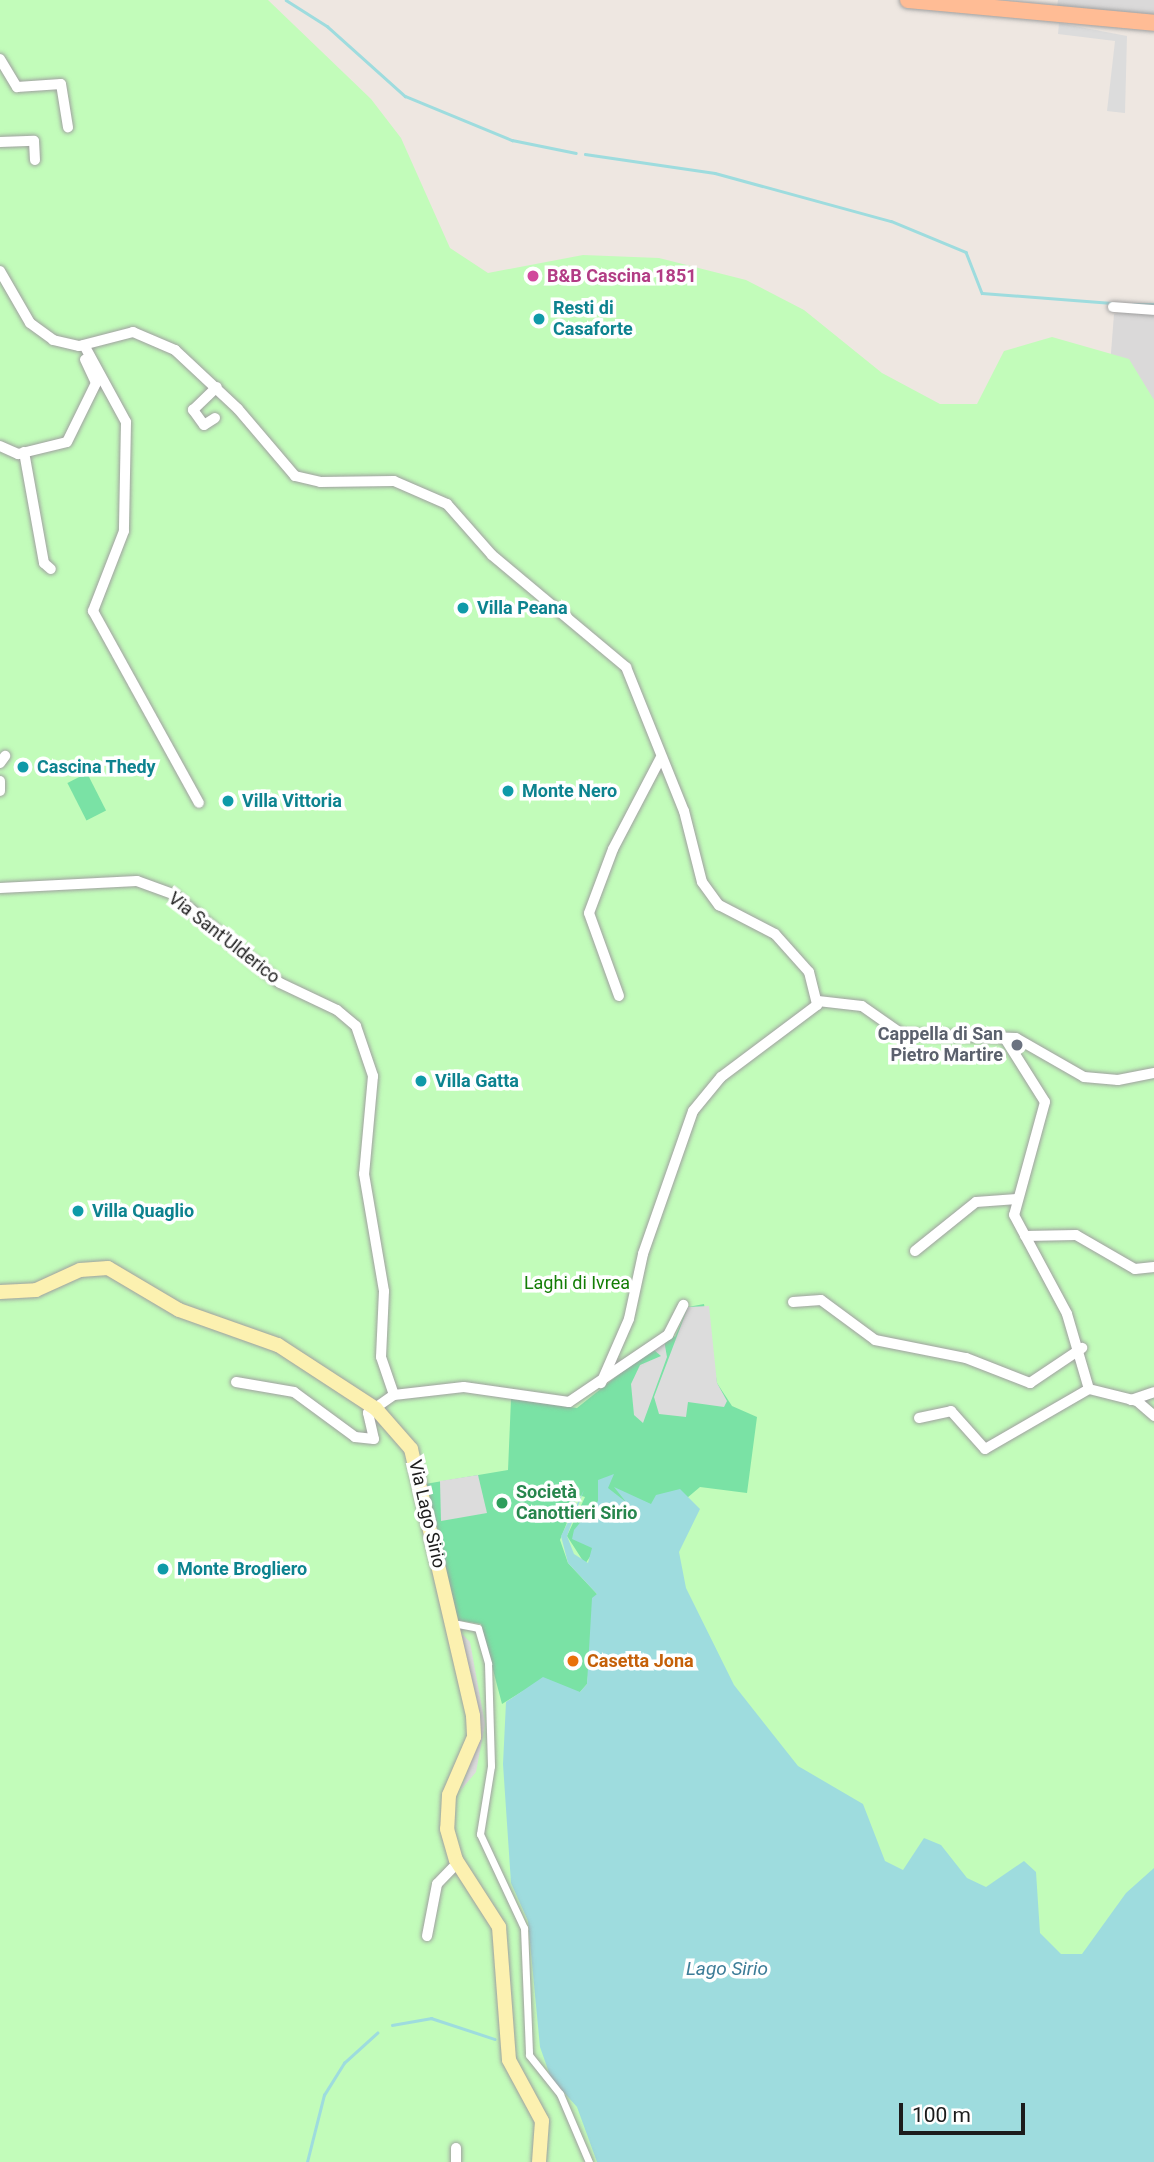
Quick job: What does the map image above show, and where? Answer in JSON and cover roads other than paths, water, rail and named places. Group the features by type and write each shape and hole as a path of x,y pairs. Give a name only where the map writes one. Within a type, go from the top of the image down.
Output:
{"main road":[{"path":"908,0 1049,7 1154,23"},
{"name":"Via Lago Sirio","path":"0,1292 36,1290 80,1270 107,1268 179,1310 278,1345 376,1409 414,1458 473,1716 474,1737 447,1811 458,1862 499,1927 509,2060 542,2121 539,2162"}],"street":[{"path":"0,59 17,87 61,84 68,127"},
{"path":"0,142 34,141 35,160"},
{"path":"0,271 36,329 81,345 127,332 151,335 217,387 295,476 320,482 394,481 447,504 492,555 626,667 684,811 702,882 719,905 793,951 813,978 818,1001"},
{"path":"1114,307 1154,310"},
{"path":"0,446 24,453 64,445 75,432 96,383 81,345"},
{"path":"81,345 126,422 124,531 93,611 199,803"},
{"path":"215,418 204,425 193,410 217,387"},
{"path":"24,453 44,563 51,569"},
{"path":"620,996 589,913 613,849 661,757"},
{"path":"0,781 0,791"},
{"name":"Via Sant'Ulderico","path":"0,888 136,881 173,894 280,983 337,1010 356,1026 373,1076 364,1174 384,1291 381,1357 394,1395"},
{"path":"601,1383 629,1319 643,1254 693,1111 721,1077 769,1046 818,1001 862,1006 902,1034 1023,1040 1084,1077 1118,1080 1154,1073"},
{"path":"1006,1040 1045,1102 1014,1215 1082,1348 1089,1389"},
{"path":"915,1251 976,1202 1017,1199"},
{"path":"1025,1236 1076,1235 1135,1269 1154,1266"},
{"path":"793,1302 821,1300 874,1340 966,1358 1030,1383 1082,1348"},
{"path":"236,1382 293,1392 355,1437 374,1439 368,1413 394,1395 464,1387 566,1402 601,1383 667,1335 683,1305"},
{"path":"919,1418 951,1411 985,1449 1089,1389 1130,1400 1154,1416"},
{"path":"1130,1400 1154,1392"},
{"path":"458,1624 478,1628 488,1664 491,1766 480,1834 524,1928 529,2055 560,2094 589,2162"},
{"path":"427,1936 437,1884 458,1862"},
{"path":"456,2148 456,2162"}],"water":[{"name":"Lago Sirio","path":"614,1474 608,1488 626,1502 614,1487 651,1504 656,1495 680,1489 700,1509 679,1552 686,1588 734,1685 798,1766 863,1804 885,1861 903,1870 924,1838 941,1845 967,1878 986,1887 1024,1861 1036,1872 1040,1933 1061,1954 1082,1954 1126,1893 1154,1868 1154,2162 597,2162 577,2107 551,2078 540,2047 528,1921 511,1883 503,1764 506,1702 543,1677 580,1692 587,1684 592,1598 597,1594 568,1563 561,1536 584,1490 567,1536 574,1554 588,1563 592,1548 572,1539 574,1530 598,1501 598,1480"}],"waterway":[{"path":"286,0 327,26 405,96 512,140 576,153"},
{"path":"585,154 715,173 891,221 966,252 982,293 1112,303"},
{"path":"1133,304 1154,304"},
{"path":"392,2025 431,2018 495,2039"},
{"path":"307,2162 324,2095 344,2063 377,2033"}],"place":[{"name":"B&B Cascina 1851","path":"533,276"},
{"name":"Resti di Casaforte","path":"539,319"},
{"name":"Villa Peana","path":"463,608"},
{"name":"Cascina Thedy","path":"23,767"},
{"name":"Monte Nero","path":"508,791"},
{"name":"Villa Vittoria","path":"228,801"},
{"name":"Cappella di San Pietro Martire","path":"1017,1045"},
{"name":"Villa Gatta","path":"421,1081"},
{"name":"Villa Quaglio","path":"78,1211"},
{"name":"Società Canottieri Sirio","path":"502,1503"},
{"name":"Monte Brogliero","path":"163,1569"},
{"name":"Casetta Jona","path":"573,1661"}],"park label":[{"name":"Laghi di Ivrea","path":"577,1283"}]}
